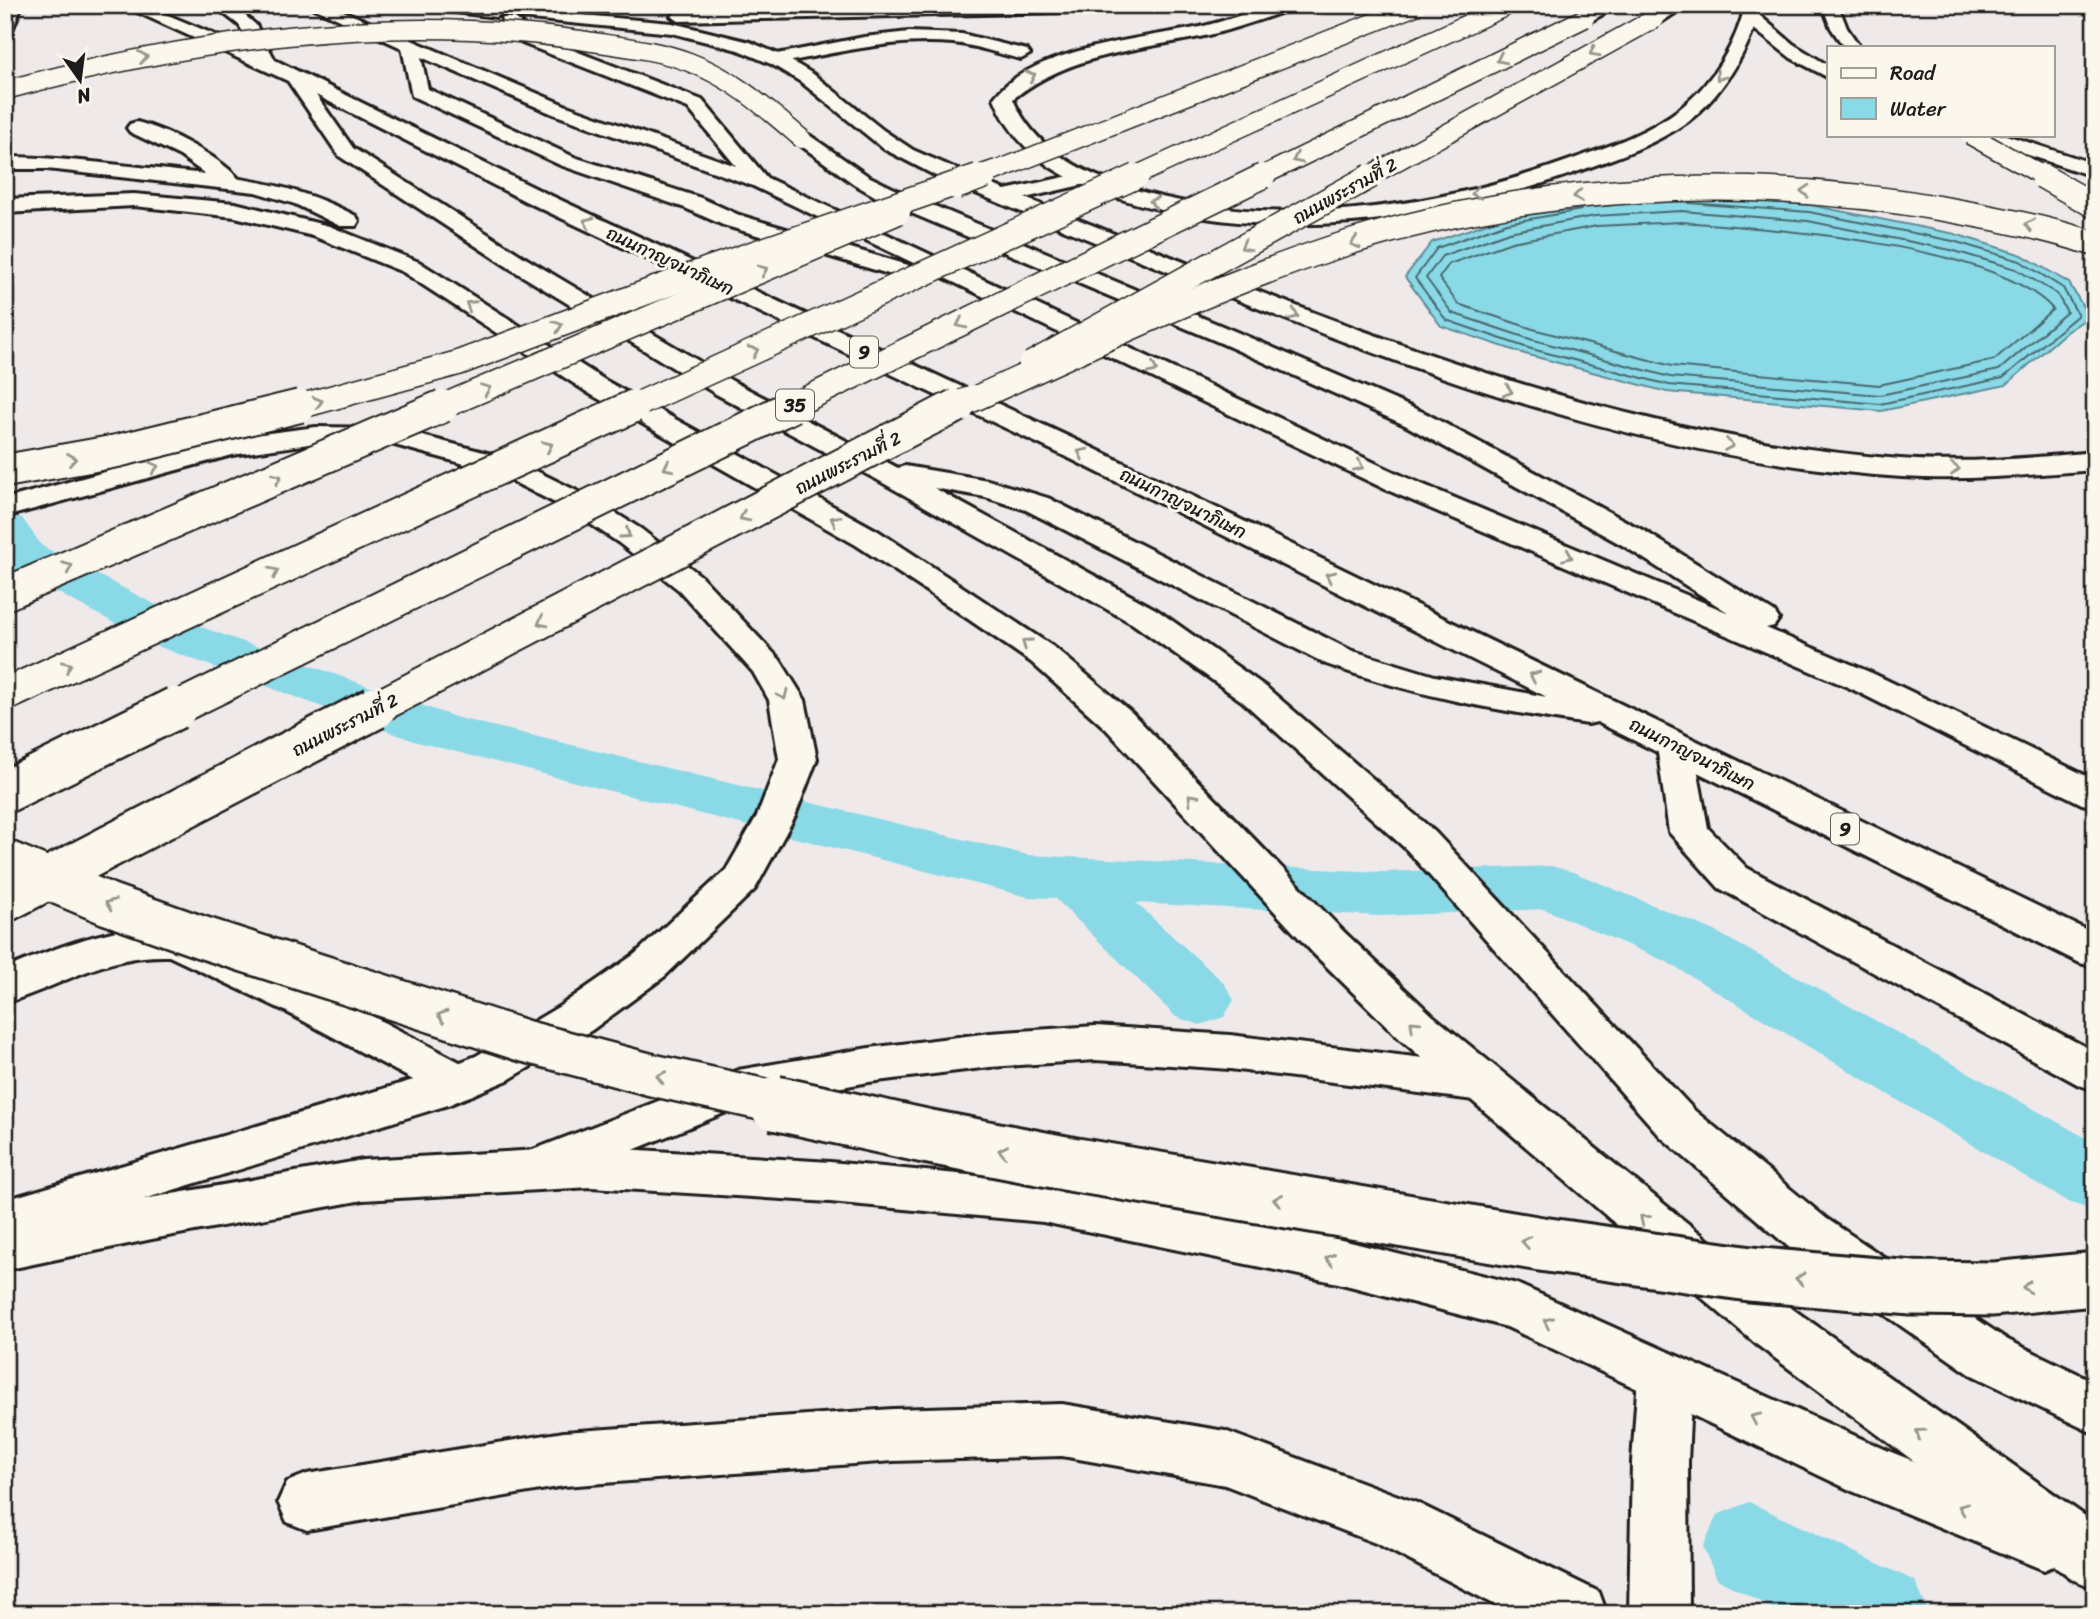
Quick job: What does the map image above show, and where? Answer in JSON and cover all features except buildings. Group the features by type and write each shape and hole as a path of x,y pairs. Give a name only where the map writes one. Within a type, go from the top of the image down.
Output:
{"main road":[{"path":"5,27 11,18 14,5"},
{"name":"ถนนกาญจนาภิเษก","path":"130,5 267,63 545,201 1083,454 2095,952"},
{"path":"221,5 239,15 252,28 267,63"},
{"path":"315,5 561,110 760,182 1395,484 1862,681 2095,795"},
{"path":"439,5 511,16 664,16 1150,5"},
{"path":"1290,5 1201,32 1094,53 1052,66 1020,81 1003,98 1009,117 1052,161 1083,179 1133,197 1224,215 1291,218 1414,205 1469,195 1584,163 1632,144 1671,123 1700,102 1732,60 1752,10 1777,41 1827,72"},
{"path":"5,594 997,169 1418,5"},
{"path":"5,695 1509,5"},
{"name":"35","path":"5,792 1611,5"},
{"name":"ถนนพระรามที่ 2","path":"5,901 939,415 1679,5"},
{"path":"1830,5 1839,28 1851,46"},
{"path":"511,16 528,39 695,103 760,182"},
{"path":"551,16 642,25 713,37 767,54 806,77 915,160 1304,319 1513,394 1703,440 1828,461 1925,469 2012,469 2095,461"},
{"path":"5,90 119,61 252,40 408,30 533,33 630,48 696,64 743,89 802,139 851,174 893,197 1230,338 1415,419"},
{"path":"777,59 868,42 930,37 968,40 1021,54"},
{"path":"410,46 419,92 566,161 693,203 731,220 1019,305"},
{"path":"296,79 346,152 519,264 725,388 886,473 1145,617 1254,694 1421,841 1678,1124 1810,1234 1989,1357 2095,1409"},
{"path":"137,128 163,138 200,158 232,184"},
{"path":"1964,136 2095,194"},
{"path":"1972,136 2095,206"},
{"path":"1990,136 2095,171"},
{"path":"9,162 47,163 232,184 287,193 322,206 390,247 411,267 599,388 867,538 1043,655 1119,721 1328,942 1416,1027 1775,1327 2095,1560"},
{"path":"5,471 117,451 237,424 458,363 711,268 997,169"},
{"path":"1006,197 1083,179"},
{"path":"939,415 1254,276 1385,234 1528,202 1662,188 1746,187 1832,193 1887,198 2032,225 2095,244"},
{"path":"5,206 134,200 234,210 321,231 411,267"},
{"path":"1185,271 1415,419 1635,539 1862,681"},
{"path":"599,388 725,388"},
{"path":"5,508 230,447 316,435 392,436 504,466 582,505 630,536 690,583 768,667 787,700 798,759 776,816 741,879 639,973 576,1018 492,1068 457,1083 5,1222"},
{"path":"886,473 970,483 1007,492 1037,504 1338,657 1387,676 1485,699 1607,711"},
{"path":"1675,746 1689,832 1732,878 2095,1073"},
{"path":"5,861 108,904 201,937 524,1041 652,1075 925,1136 1123,1173 1541,1244 1750,1274 1912,1288 1993,1289 2095,1279"},
{"path":"5,987 72,958 119,944 169,941 221,961 320,1008 457,1083"},
{"path":"535,1170 738,1088 869,1065 990,1050 1096,1043 1230,1052 1482,1083"},
{"path":"5,1249 152,1218 363,1180 591,1167 830,1182 1043,1202 1338,1261 1517,1307 1872,1472 2095,1560"},
{"path":"1658,1603 1660,1462 1665,1376"},
{"path":"307,1502 564,1459 893,1435 1062,1430 1225,1458 1396,1523 1577,1614"}],"water":[{"path":"1681,195 1810,205 1955,234 2022,255 2069,283 2089,317 2066,332 2006,385 1881,411 1667,392 1525,354 1441,326 1405,277 1432,242 1505,217 1594,200"}],"waterway":[{"path":"5,528 25,556 175,635 437,730 1028,876 1071,878"},
{"path":"1071,878 1381,894 1551,887 1690,946 2095,1180"},
{"path":"1071,878 1200,1000"},
{"path":"1749,1547 1882,1614"}],"tunnel":[{"path":"501,5 509,22"}]}
